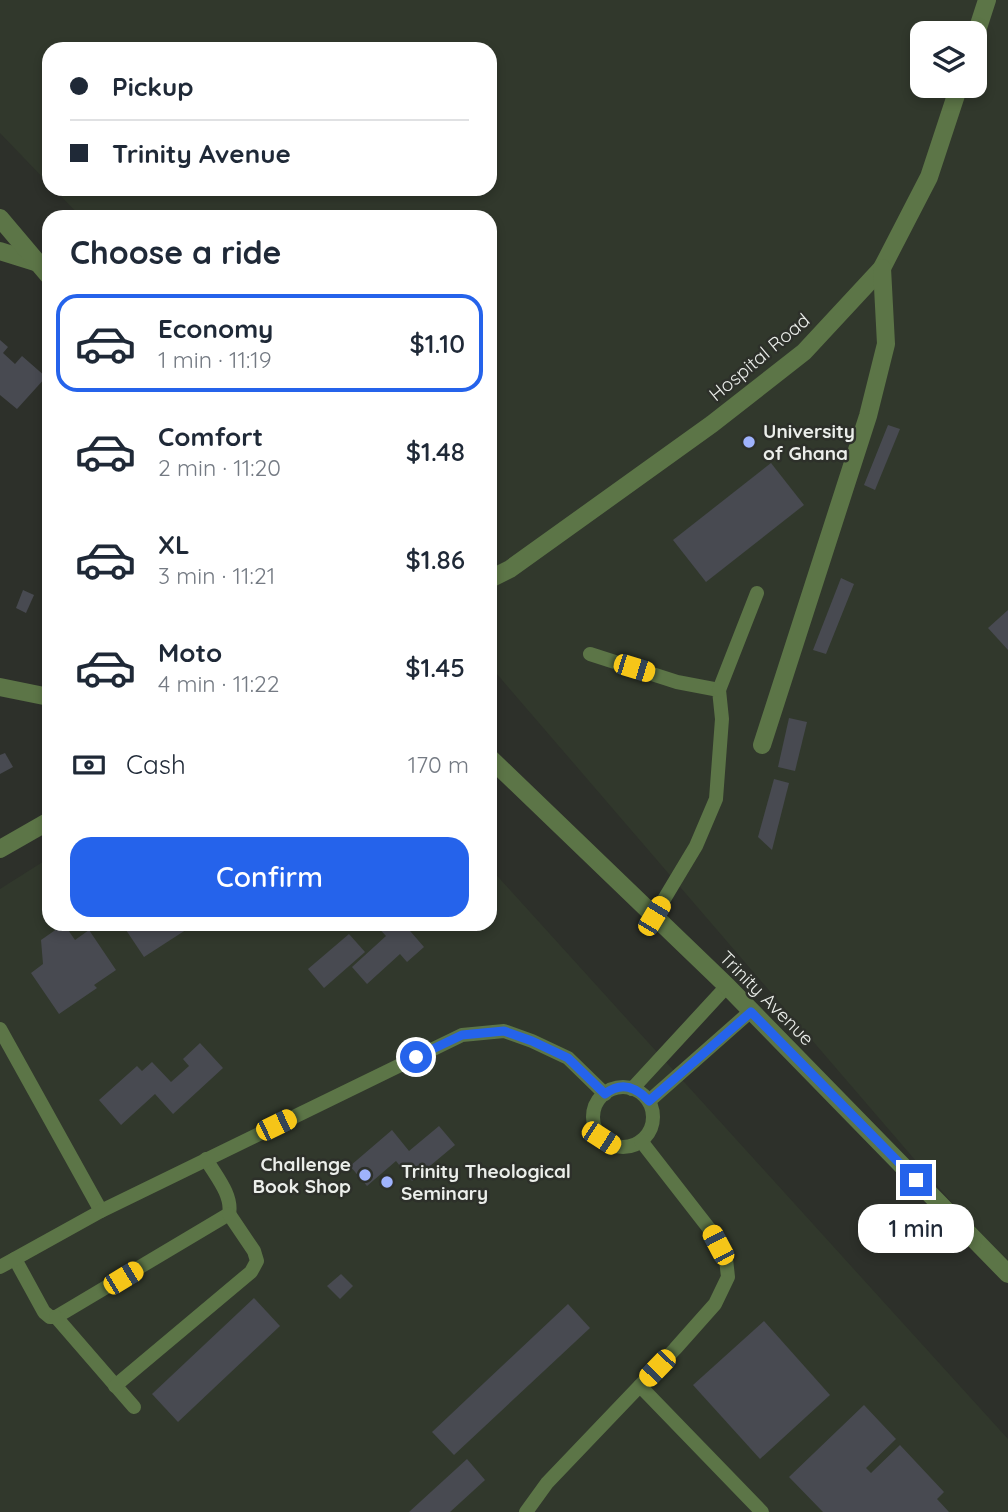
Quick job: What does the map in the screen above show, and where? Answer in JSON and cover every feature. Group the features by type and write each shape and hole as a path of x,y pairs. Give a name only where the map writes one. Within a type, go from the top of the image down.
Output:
{"street":[{"path":"980,21 987,0"},
{"name":"Hospital Road","path":"497,576 510,569 712,424 804,352 882,268 929,177 955,98"},
{"path":"0,218 42,268"},
{"path":"0,251 42,269"},
{"path":"762,745 868,416 886,344 882,268"},
{"path":"0,687 42,696"},
{"name":"Trinity Avenue","path":"497,765 727,986 1008,1274"},
{"path":"0,849 42,825"}],"lane":[{"path":"654,916 696,846 716,799 722,719 719,690 757,593"},
{"path":"590,654 677,682 719,690"},
{"path":"632,1089 727,986"},
{"path":"649,1101 751,1012"},
{"path":"0,1029 101,1211"},
{"path":"0,1267 101,1211 462,1035 504,1031 532,1041 568,1058 605,1094"},
{"path":"626,1086 632,1089 639,1091 649,1101 653,1116 650,1130 641,1142 627,1147 613,1146 601,1138 593,1125 593,1111 599,1097 611,1089 626,1086"},
{"path":"526,1512 547,1483 715,1304 728,1277 726,1259 711,1230 641,1142"},
{"path":"116,1386 251,1272 257,1261 254,1251 229,1214 229,1198 206,1160"},
{"path":"15,1259 44,1312 50,1317 56,1317 229,1214"},
{"path":"56,1317 134,1407"},
{"path":"639,1386 762,1512"}],"shaded area":[{"name":"University of Ghana","path":"0,0 1008,0 1008,1268 497,674 497,210 74,210 61,196 497,196 497,42 42,42 42,177 0,133"},
{"name":"Trinity Theological Seminary","path":"42,862 42,931 497,931 497,876 1008,1439 1008,1512 0,1512 0,889"}],"building":[{"path":"0,340 8,347 3,353 15,364 22,356 42,374 42,381 17,409 0,395"},
{"path":"888,425 900,429 875,490 864,485"},
{"path":"771,463 804,505 706,582 673,540"},
{"path":"841,578 854,584 826,654 813,650"},
{"path":"23,590 34,595 26,613 16,608"},
{"path":"1008,610 1008,650 988,628"},
{"path":"789,718 807,722 795,771 778,767"},
{"path":"5,753 13,767 0,774 0,755"},
{"path":"774,779 789,783 772,850 758,837"},
{"path":"54,931 69,931 75,940 90,931 116,970 94,985 97,988 59,1014 31,973 43,964 41,940"},
{"path":"127,931 184,931 144,957"},
{"path":"381,931 410,931 424,947 407,962 400,954 367,984 352,967 386,936"},
{"path":"349,934 365,952 324,988 308,969"},
{"path":"200,1043 223,1068 173,1114 155,1094 121,1125 99,1100 137,1066 142,1071 152,1062 171,1082 189,1066 183,1059"},
{"path":"439,1126 455,1145 412,1181 396,1161 367,1186 350,1166 392,1130 409,1151"},
{"path":"341,1274 353,1286 340,1299 327,1286"},
{"path":"254,1298 280,1326 178,1422 152,1394"},
{"path":"568,1304 590,1328 454,1455 432,1432"},
{"path":"764,1321 830,1395 760,1459 693,1385"},
{"path":"864,1405 896,1439 866,1468 871,1473 900,1445 944,1492 937,1499 949,1512 823,1512 789,1477"},
{"path":"467,1459 485,1480 450,1512 409,1512"}],"place":[{"name":"University of Ghana","path":"749,442"},
{"name":"Challenge Book Shop","path":"365,1175"},
{"name":"Trinity Theological Seminary","path":"387,1182"}],"route":[{"path":"416,1057 462,1035 504,1031 568,1058 605,1094 611,1089 626,1086 639,1091 649,1101 751,1012 916,1180"}]}
